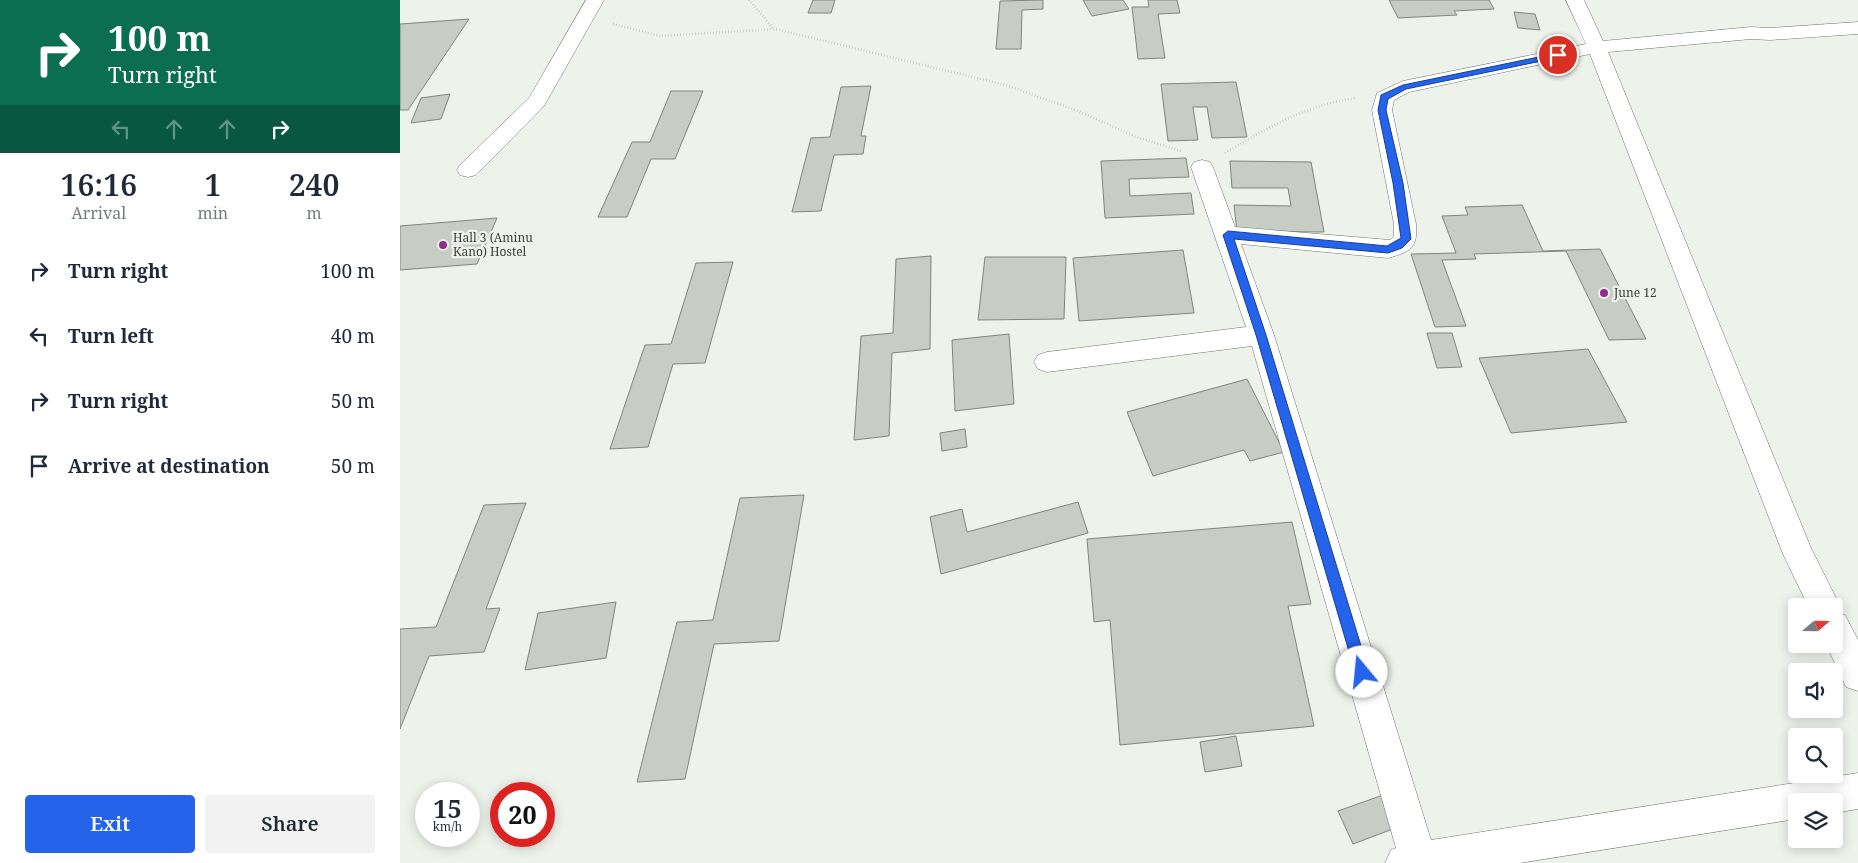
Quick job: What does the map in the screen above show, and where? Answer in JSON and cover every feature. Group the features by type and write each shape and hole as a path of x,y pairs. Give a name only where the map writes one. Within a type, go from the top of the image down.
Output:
{"street":[{"path":"468,170 537,102 595,0"},
{"path":"1575,0 1597,47 1798,554 1820,598"},
{"path":"1228,235 1355,248 1388,250 1398,246 1406,239 1398,183 1382,110 1384,97 1403,87 1597,47 1751,33 1770,34 1858,28"},
{"path":"1202,167 1228,235 1261,335 1411,861 1858,791"},
{"path":"1047,362 1261,335"},
{"path":"1843,644 1858,675"}],"path":[{"path":"749,0 775,29"},
{"path":"584,19 660,36 775,29 1006,85 1078,111 1139,138 1177,149 1193,157 1202,167 1276,122 1301,111 1338,99 1384,97"}],"building":[{"path":"813,0 835,0 831,13 808,13"},
{"path":"1043,0 1043,9 1022,10 1021,49 996,49 1000,1"},
{"path":"1083,0 1123,0 1129,9 1092,16"},
{"path":"1148,0 1177,0 1180,13 1158,14 1165,58 1138,59 1132,7 1149,7"},
{"path":"1389,0 1489,0 1494,9 1454,11 1457,15 1398,18"},
{"path":"1514,12 1535,14 1540,30 1518,28"},
{"path":"469,19 408,110 400,110 400,24"},
{"path":"1236,82 1247,137 1212,138 1207,107 1193,107 1198,140 1168,141 1161,84"},
{"path":"871,86 861,136 866,136 863,154 834,155 821,211 792,212 811,138 830,137 841,87"},
{"path":"671,91 703,91 675,159 651,159 627,217 598,217 632,142 650,142"},
{"path":"450,94 441,119 411,123 421,98"},
{"path":"1186,158 1189,177 1129,179 1130,196 1191,193 1194,214 1105,218 1101,161"},
{"path":"1230,161 1311,162 1324,232 1237,231 1234,205 1291,206 1288,188 1232,188"},
{"name":"June 12","path":"1522,205 1543,251 1600,249 1646,339 1609,340 1566,251 1474,254 1476,259 1442,260 1466,326 1435,327 1411,254 1456,253 1442,216 1468,215 1465,207"},
{"name":"Hall 3 (Aminu Kano) Hostel","path":"497,218 477,264 400,270 400,226"},
{"path":"1183,250 1194,313 1079,321 1073,258"},
{"path":"931,256 930,349 892,353 889,436 854,440 861,336 893,333 896,259"},
{"path":"985,257 1066,257 1064,319 978,320"},
{"path":"733,262 705,363 673,364 648,447 610,449 645,345 671,344 696,263"},
{"path":"1427,333 1452,333 1462,367 1437,368"},
{"path":"1009,334 1014,404 955,411 952,340"},
{"path":"1588,349 1627,422 1511,433 1479,358"},
{"path":"1247,379 1284,452 1250,461 1244,450 1153,476 1127,412"},
{"path":"965,429 967,447 942,451 940,433"},
{"path":"804,495 779,641 714,644 685,779 637,782 677,622 713,620 740,498"},
{"path":"1078,502 1088,533 941,574 930,517 962,509 967,532"},
{"path":"526,503 486,609 500,608 484,652 429,656 400,729 400,629 436,627 484,505"},
{"path":"1292,522 1311,604 1288,606 1314,726 1120,745 1110,620 1094,622 1087,539"},
{"path":"616,602 606,658 525,670 538,613"},
{"path":"1236,736 1242,766 1205,772 1200,742"},
{"path":"1383,795 1398,827 1353,844 1338,811"}],"place":[{"name":"Hall 3 (Aminu Kano) Hostel","path":"443,245"},
{"name":"June 12","path":"1604,293"}],"route":[{"path":"1362,672 1261,335 1228,235 1355,248 1388,250 1398,246 1406,239 1405,224 1382,110 1384,97 1403,87 1558,55"}]}
